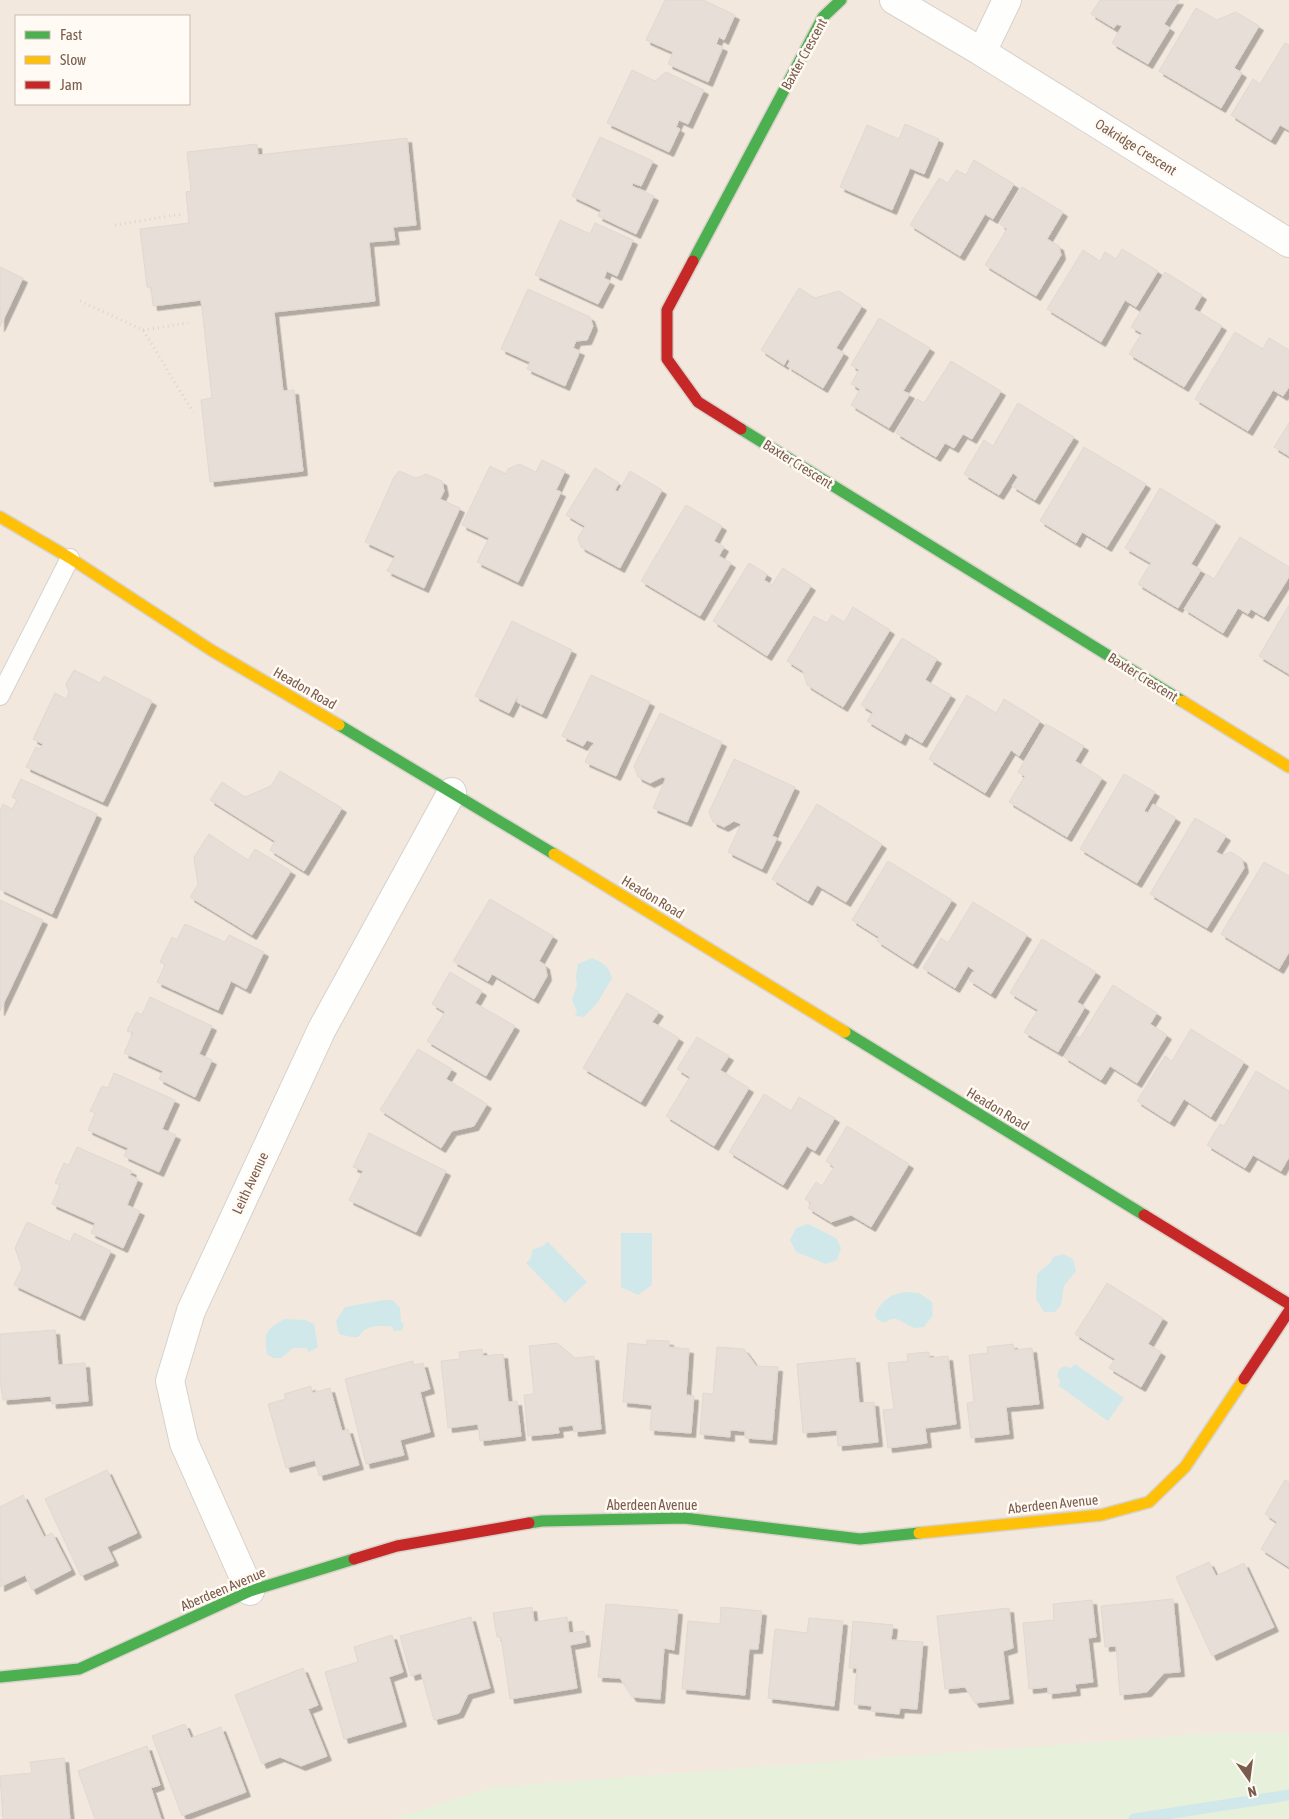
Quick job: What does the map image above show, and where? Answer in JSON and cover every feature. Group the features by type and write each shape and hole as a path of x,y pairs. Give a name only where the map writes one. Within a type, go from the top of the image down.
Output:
{"street":[{"name":"Baxter Crescent","path":"841,0 823,17 668,310 667,359 698,402 1289,767"},
{"path":"894,0 982,52 1007,0"},
{"name":"Oakridge Crescent","path":"982,52 1289,242"},
{"name":"Headon Road","path":"0,517 70,558 211,650 452,792 1289,1304"},
{"name":"Leith Avenue","path":"250,1591 184,1442 170,1381 191,1311 322,1029 452,792"},
{"name":"Aberdeen Avenue","path":"0,1677 79,1669 250,1591 397,1546 542,1521 684,1518 860,1539 1101,1515 1149,1502 1185,1467 1289,1311"}],"lane":[{"path":"0,696 70,558"}],"path":[{"path":"115,225 182,214"},
{"path":"80,301 143,330 188,323"},
{"path":"143,330 193,412"}],"shaded area":[{"path":"0,0 1289,0 1289,1819 0,1819"}],"green space":[{"path":"1216,1733 1289,1733 1289,1819 392,1819 494,1787"}],"water":[{"path":"592,958 605,965 612,978 598,1002 584,1017 575,1016 577,1011 572,1000 577,985 578,964"},
{"path":"808,1224 836,1238 841,1248 837,1260 826,1264 796,1252 790,1240 796,1228"},
{"path":"621,1233 652,1233 652,1285 638,1295 621,1287"},
{"path":"546,1242 587,1282 565,1303 526,1263 531,1258 532,1250 545,1245"},
{"path":"1063,1254 1073,1259 1076,1271 1064,1286 1061,1305 1055,1312 1044,1312 1036,1299 1037,1274 1051,1262 1053,1257"},
{"path":"905,1292 919,1293 932,1302 933,1315 924,1327 913,1328 895,1319 885,1323 877,1319 875,1314 884,1302 895,1295"},
{"path":"393,1300 400,1308 401,1322 404,1325 402,1330 394,1331 392,1326 376,1326 366,1329 358,1337 339,1334 336,1321 345,1307"},
{"path":"284,1319 305,1320 314,1324 318,1347 309,1352 306,1348 293,1348 281,1358 273,1358 267,1354 266,1336 273,1326"},
{"path":"1075,1364 1124,1398 1108,1421 1059,1386 1060,1380 1057,1376 1059,1369 1065,1366 1071,1368"}],"building":[{"path":"665,0 703,0 735,15 724,40 719,37 716,44 723,47 708,82 668,64 673,52 646,40"},
{"path":"1100,0 1179,0 1164,24 1170,28 1148,64 1112,43 1122,26 1117,24 1114,28 1091,14"},
{"path":"1196,8 1217,20 1236,12 1259,26 1234,68 1242,73 1221,108 1159,71"},
{"path":"1285,43 1289,45 1289,130 1280,125 1271,140 1231,115 1253,79 1260,84"},
{"path":"632,70 655,81 666,72 704,90 688,124 679,120 676,127 680,129 669,152 607,123"},
{"path":"905,124 939,139 924,174 910,168 892,210 840,187 867,125 899,139"},
{"path":"600,137 653,161 641,186 633,183 632,186 654,196 636,234 598,216 601,210 572,196"},
{"path":"407,138 416,225 393,227 395,240 369,242 375,301 274,312 283,391 294,390 303,471 210,482 201,400 212,398 201,300 153,306 151,287 147,287 140,229 189,223 186,192 191,191 187,152 257,144 258,155"},
{"path":"974,160 1014,184 993,219 985,214 960,256 910,225 939,178 948,183 956,170 966,175"},
{"path":"1022,187 1063,212 1047,239 1059,246 1061,255 1036,296 985,265 1007,229 1000,224"},
{"path":"560,220 590,234 595,223 633,240 617,276 607,271 604,278 610,281 598,304 535,275"},
{"path":"1122,249 1158,271 1136,307 1125,300 1101,342 1047,309 1083,250 1100,261 1105,252 1116,259"},
{"path":"0,267 23,278 0,327"},
{"path":"1165,272 1202,295 1194,309 1222,326 1184,387 1129,354 1142,333 1131,327"},
{"path":"799,288 815,298 839,291 862,306 836,348 844,353 823,388 787,366 790,361 787,359 784,365 761,350"},
{"path":"528,289 590,317 593,326 587,340 576,341 573,348 580,351 565,386 527,369 530,362 501,349"},
{"path":"879,318 930,348 903,391 910,394 889,428 851,405 860,389 851,384 859,370 851,365"},
{"path":"1235,332 1263,349 1269,338 1289,350 1289,387 1283,396 1273,390 1248,431 1195,399"},
{"path":"951,361 1001,391 972,439 963,434 954,448 945,443 936,457 896,433 917,399 924,403"},
{"path":"1018,403 1074,437 1035,500 1012,486 1018,477 1013,473 999,495 964,474 984,440 993,446"},
{"path":"1289,423 1289,456 1274,447"},
{"path":"1084,447 1146,484 1107,547 1082,532 1076,543 1040,521"},
{"path":"542,460 565,471 556,490 561,492 518,582 477,562 489,538 462,525 490,466 506,474 508,469 519,464 536,472"},
{"path":"595,468 619,483 615,490 618,492 630,471 662,490 620,568 581,547 578,538 585,526 566,515"},
{"path":"399,471 416,478 426,474 442,481 444,491 440,499 460,508 424,588 387,571 395,556 365,542 394,477"},
{"path":"1160,488 1216,522 1191,564 1201,570 1178,608 1138,584 1151,563 1125,548"},
{"path":"686,505 722,526 714,541 724,547 719,556 731,563 700,616 641,581"},
{"path":"1240,537 1289,567 1289,577 1264,617 1251,609 1248,614 1238,608 1223,633 1184,609 1206,574 1214,579"},
{"path":"749,563 767,574 764,580 772,585 783,568 811,586 767,656 713,621"},
{"path":"1289,605 1289,674 1259,656"},
{"path":"853,607 890,630 843,707 807,685 803,671 787,661 814,616 827,623 832,615 844,622"},
{"path":"512,621 572,650 542,714 517,702 518,695 509,713 475,696"},
{"path":"902,638 937,659 925,680 951,695 922,743 905,733 901,741 867,721 873,712 861,705"},
{"path":"74,670 100,683 104,676 152,701 103,802 26,767 36,747 40,749 43,744 33,739 55,693 66,699 69,693 66,684"},
{"path":"591,675 650,702 616,776 585,762 594,743 587,740 583,746 562,736"},
{"path":"967,695 996,713 1004,699 1040,721 1019,756 1011,750 985,793 929,759"},
{"path":"660,713 722,742 687,822 653,808 666,778 662,777 650,783 638,777 634,766"},
{"path":"1046,724 1084,746 1075,761 1102,778 1067,837 1009,802 1025,776 1018,772"},
{"path":"734,759 795,787 772,836 777,838 762,869 728,852 741,824 734,821 724,827 713,822 709,812"},
{"path":"280,771 342,808 304,871 270,850 275,841 210,800 222,782 245,797 271,786"},
{"path":"1124,774 1155,792 1144,811 1148,813 1153,804 1176,818 1137,883 1080,849"},
{"path":"21,779 97,814 52,914 0,889 0,810 3,804 12,809 17,800 12,797"},
{"path":"817,804 882,844 846,902 817,885 808,901 772,879"},
{"path":"1195,818 1226,836 1216,852 1222,855 1231,852 1242,859 1244,868 1207,928 1150,894"},
{"path":"209,834 248,860 255,849 291,871 252,935 190,897 198,885 194,857"},
{"path":"888,861 952,900 913,964 877,941 879,937 852,920"},
{"path":"1264,862 1289,876 1289,952 1279,969 1221,934"},
{"path":"490,899 553,936 539,961 545,965 547,976 534,999 492,974 488,981 453,961"},
{"path":"0,900 43,920 0,1011"},
{"path":"973,902 1027,935 991,994 969,980 975,971 968,966 955,988 923,968 941,938 948,943"},
{"path":"185,924 225,942 229,935 264,952 246,989 231,981 218,1010 157,982 165,965 160,962 172,937 177,940"},
{"path":"1042,939 1096,972 1077,1002 1085,1007 1058,1052 1024,1032 1038,1010 1010,993"},
{"path":"450,972 482,991 475,1003 515,1026 486,1076 427,1041 445,1012 432,1004"},
{"path":"1113,985 1157,1013 1150,1024 1167,1035 1137,1083 1110,1066 1101,1080 1064,1057 1077,1036 1080,1038"},
{"path":"627,993 659,1012 652,1022 679,1038 641,1102 583,1068"},
{"path":"150,997 212,1026 199,1054 212,1060 195,1097 159,1079 163,1071 124,1053 133,1033 127,1031 136,1012 142,1015"},
{"path":"1191,1029 1244,1062 1211,1117 1184,1099 1170,1122 1137,1101 1165,1056 1172,1061"},
{"path":"697,1037 729,1056 720,1070 749,1088 714,1146 666,1116 690,1077 677,1069"},
{"path":"418,1049 452,1069 446,1079 487,1104 474,1126 452,1131 441,1148 380,1110"},
{"path":"1256,1071 1289,1091 1289,1157 1281,1171 1253,1155 1245,1168 1207,1145 1220,1124 1224,1126"},
{"path":"114,1073 175,1100 162,1129 176,1135 159,1172 124,1156 128,1148 88,1130 95,1113 90,1111 102,1086 108,1088"},
{"path":"764,1094 791,1111 799,1097 835,1118 815,1151 807,1146 783,1185 729,1152"},
{"path":"847,1126 909,1164 871,1227 851,1215 831,1222 808,1208 811,1203 805,1199 816,1182 822,1186 834,1167 826,1161"},
{"path":"369,1133 446,1171 416,1232 349,1200 363,1171 353,1167"},
{"path":"77,1147 132,1171 130,1175 138,1179 127,1205 140,1211 123,1248 91,1233 95,1223 52,1204 60,1185 55,1183 64,1163 69,1165"},
{"path":"27,1222 70,1242 74,1233 111,1251 80,1316 14,1285 22,1268 15,1248"},
{"path":"1107,1283 1163,1318 1148,1344 1161,1352 1141,1387 1109,1368 1115,1359 1075,1334"},
{"path":"55,1330 58,1365 85,1363 88,1401 52,1404 51,1396 3,1400 0,1380 0,1334"},
{"path":"647,1340 669,1341 669,1347 689,1349 686,1395 694,1396 691,1433 650,1430 652,1405 623,1402 628,1343 647,1345"},
{"path":"557,1343 575,1358 594,1356 601,1429 574,1432 573,1425 558,1427 559,1433 528,1436 524,1395 534,1394 529,1346"},
{"path":"1013,1344 1014,1350 1032,1348 1039,1404 1006,1407 1009,1434 971,1438 967,1403 974,1402 969,1355 988,1353 987,1347"},
{"path":"717,1347 744,1349 756,1366 778,1367 772,1440 745,1438 745,1431 730,1430 730,1437 700,1434 703,1393 713,1394"},
{"path":"482,1349 483,1356 503,1354 508,1402 517,1401 521,1436 480,1441 478,1424 448,1428 441,1361 460,1359 459,1352"},
{"path":"929,1352 929,1358 948,1356 956,1424 925,1428 927,1443 888,1448 883,1410 894,1409 888,1363 908,1361 907,1354"},
{"path":"855,1358 859,1403 874,1402 878,1442 838,1446 837,1430 803,1433 797,1364"},
{"path":"413,1361 414,1365 423,1363 430,1389 420,1392 430,1432 400,1440 404,1455 366,1464 345,1379"},
{"path":"311,1386 312,1393 330,1388 342,1431 348,1429 359,1465 319,1476 315,1460 286,1468 268,1404 286,1399 284,1394"},
{"path":"107,1470 137,1533 107,1547 114,1561 81,1576 45,1499"},
{"path":"1285,1480 1289,1482 1289,1567 1261,1549 1277,1522 1265,1514"},
{"path":"23,1495 44,1537 52,1533 71,1570 32,1590 25,1575 0,1587 0,1507"},
{"path":"1209,1562 1216,1576 1244,1563 1274,1627 1212,1656 1176,1577"},
{"path":"1173,1599 1180,1672 1164,1673 1147,1692 1120,1695 1116,1646 1105,1647 1101,1606"},
{"path":"1092,1600 1096,1637 1088,1638 1093,1682 1075,1684 1076,1691 1048,1694 1048,1687 1029,1689 1023,1623 1054,1620 1053,1604"},
{"path":"606,1604 678,1610 674,1650 664,1648 660,1699 632,1697 620,1678 598,1677"},
{"path":"532,1607 534,1622 567,1617 569,1633 584,1631 586,1642 570,1645 577,1688 510,1699 501,1637 497,1637 493,1613"},
{"path":"721,1607 762,1611 758,1649 749,1649 745,1695 682,1689 688,1621 720,1624"},
{"path":"1009,1608 1013,1648 1003,1651 1009,1699 975,1703 965,1687 945,1689 937,1616"},
{"path":"471,1617 490,1688 468,1694 459,1713 434,1720 421,1673 411,1676 400,1636"},
{"path":"809,1618 843,1621 834,1706 768,1698 775,1629 807,1633"},
{"path":"853,1621 893,1625 891,1640 923,1642 917,1709 900,1708 899,1714 871,1711 872,1706 854,1704 857,1668 849,1668"},
{"path":"392,1635 403,1672 389,1677 402,1722 344,1739 325,1672 358,1662 354,1647"},
{"path":"303,1668 318,1705 308,1709 327,1756 301,1766 280,1757 262,1764 235,1695"},
{"path":"185,1724 191,1738 221,1727 246,1792 182,1816 152,1736"},
{"path":"147,1746 160,1785 151,1788 161,1819 95,1819 78,1771"},
{"path":"64,1758 70,1819 3,1819 0,1776 32,1773 30,1762"}],"waterway":[{"path":"1134,1819 1289,1795"}],"traffic: fast":[{"path":"693,261 823,17 841,0"},
{"path":"741,429 1182,701"},
{"path":"339,725 554,854"},
{"path":"845,1032 1144,1215"},
{"path":"529,1523 542,1521 684,1518 860,1539 919,1533"},
{"path":"0,1677 79,1669 250,1591 354,1559"}],"traffic: slow":[{"path":"0,517 70,558 211,650 339,725"},
{"path":"1182,701 1289,767"},
{"path":"554,854 845,1032"},
{"path":"919,1533 1101,1515 1149,1502 1185,1467 1244,1379"}],"traffic: jam":[{"path":"693,261 667,310 667,359 698,402 741,429"},
{"path":"1144,1215 1289,1304"},
{"path":"1244,1379 1289,1311"},
{"path":"354,1559 397,1546 529,1523"}]}
